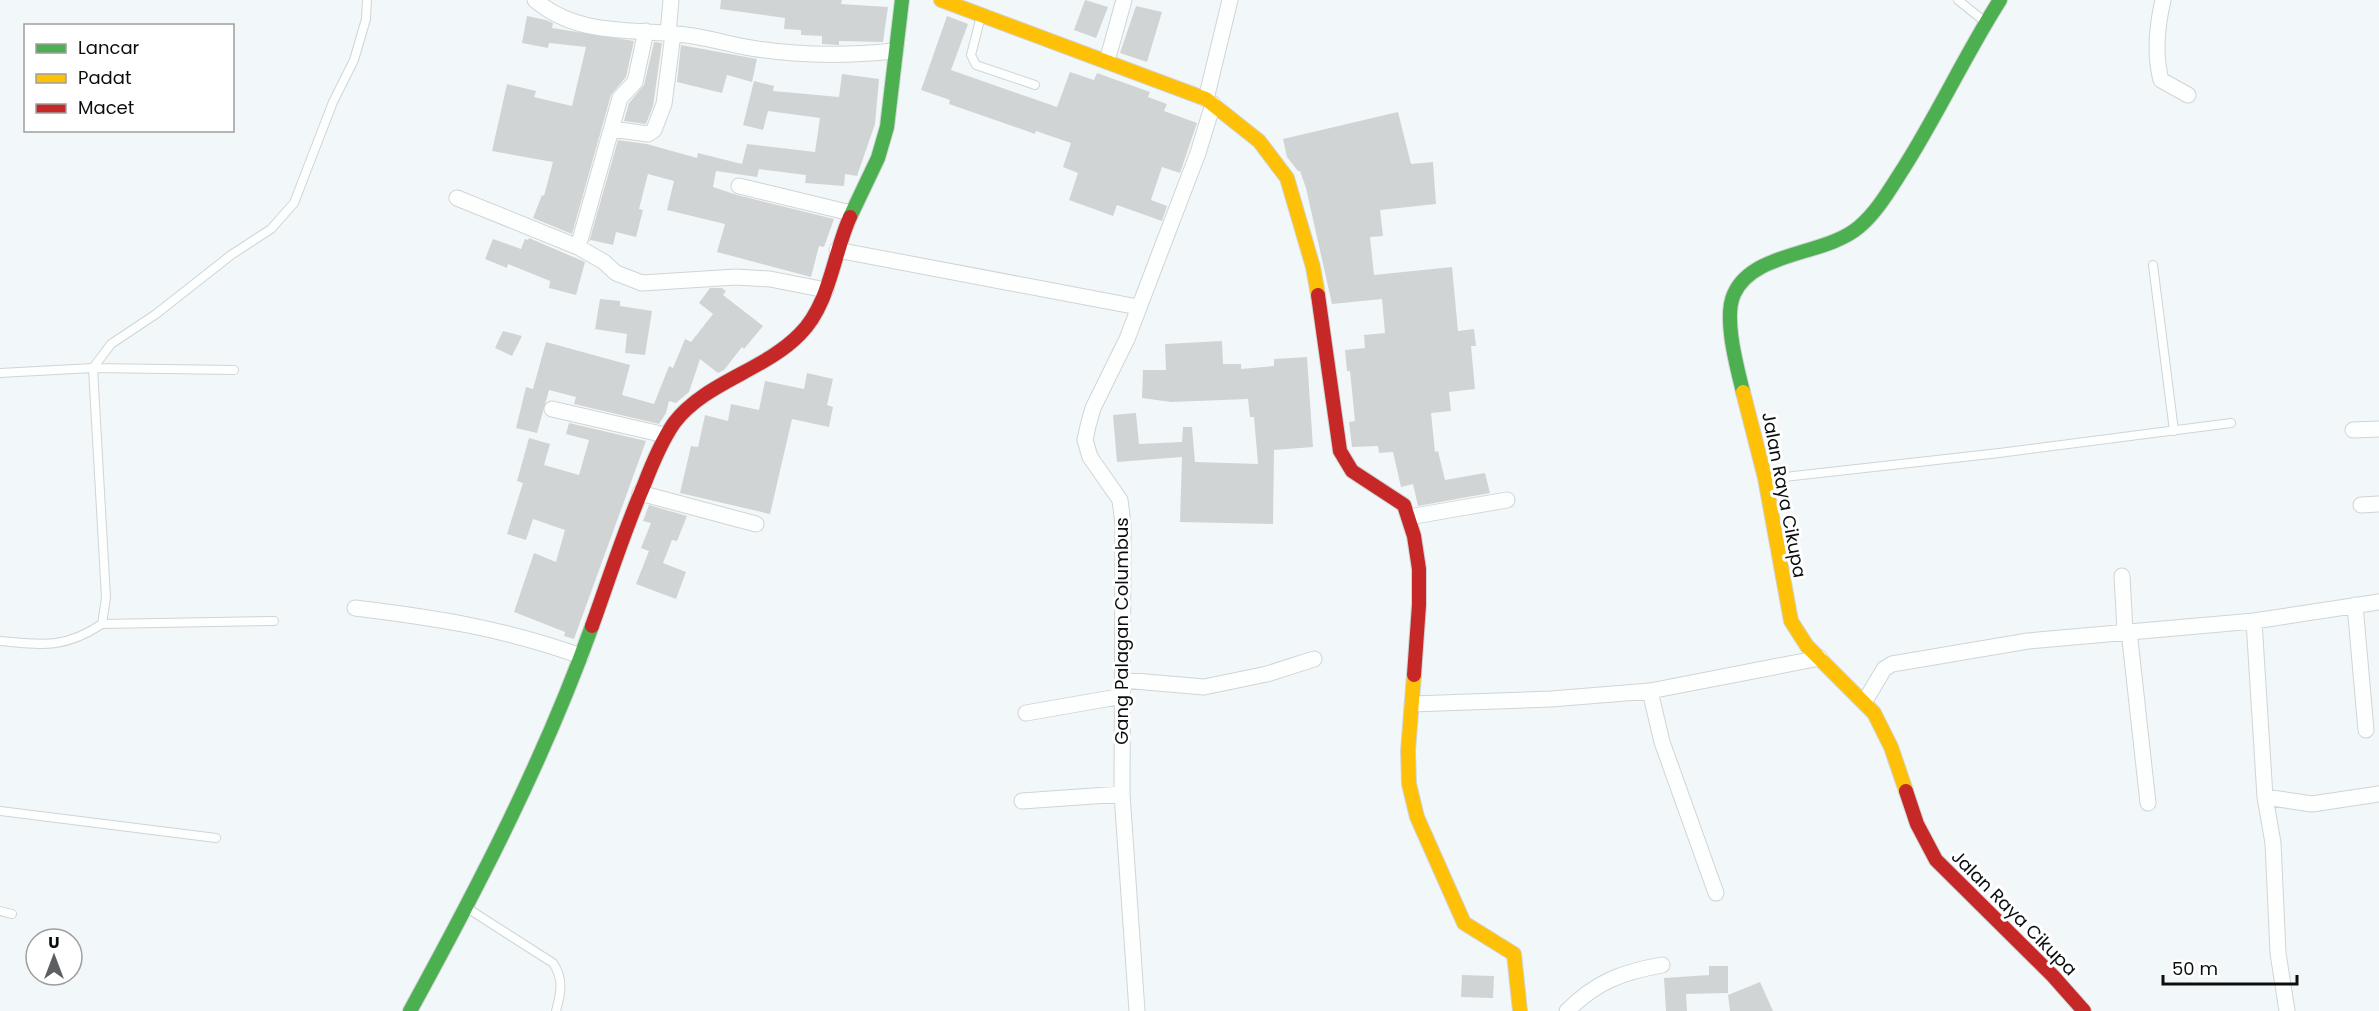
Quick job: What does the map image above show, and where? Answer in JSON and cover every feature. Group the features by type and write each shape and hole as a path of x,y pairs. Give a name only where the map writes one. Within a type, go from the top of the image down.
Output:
{"street":[{"path":"535,0 551,14 586,27 670,33 753,49 847,56 894,51"},
{"path":"612,129 648,134 654,130 664,104 671,0"},
{"path":"410,1011 466,907 547,736 580,656 640,493 665,435 685,409 770,360 800,334 817,313 851,213 883,144 890,106 894,51 902,0"},
{"path":"941,0 1107,61 1209,102 1259,141 1287,178 1312,267 1340,451 1352,471 1366,482 1391,494 1404,505 1409,517 1417,561 1409,785 1421,828 1465,924 1514,954 1520,1011"},
{"path":"1107,61 1124,0"},
{"name":"Gang Palagan Columbus","path":"1137,1011 1122,794 1123,524 1120,500 1096,469 1085,440 1093,408 1117,362 1198,153 1230,0"},
{"name":"Jalan Raya Cikupa","path":"2000,0 1985,22 1923,141 1889,190 1858,228 1827,246 1761,267 1738,285 1733,295 1732,335 1765,479 1772,534 1790,619 1799,638 1865,701 1875,715 1888,740 1912,816 1923,842 1936,860 2053,976 2084,1011"},
{"path":"2163,0 2158,29 2157,65 2161,80 2188,95"},
{"path":"578,247 620,98 635,82 646,31"},
{"path":"739,186 851,213"},
{"path":"457,198 578,247 604,262 616,273 642,283 736,277 770,279 826,290"},
{"path":"837,250 1138,307"},
{"path":"552,409 665,435"},
{"path":"2353,430 2379,429"},
{"path":"640,493 756,524"},
{"path":"1409,517 1507,500"},
{"path":"2361,505 2379,504"},
{"path":"2122,576 2148,803"},
{"path":"1865,701 1884,669 1892,664 2028,641 2254,621 2379,602"},
{"path":"2355,605 2366,730"},
{"path":"355,608 485,626 526,637 580,656"},
{"path":"2254,621 2265,797 2273,843 2278,953 2287,1011"},
{"path":"1412,704 1551,699 1650,691 1820,658"},
{"path":"1123,680 1204,687 1267,674 1314,659"},
{"path":"1650,691 1666,753 1716,893"},
{"path":"1026,713 1123,696"},
{"path":"1022,801 1122,794"},
{"path":"2265,797 2312,804 2379,794"},
{"path":"1567,1011 1597,986 1629,971 1662,965"}],"lane":[{"path":"102,624 106,598 93,368 111,344 156,314 231,255 271,229 294,203 333,102 354,60 366,19 367,0"},
{"path":"1958,0 1985,22"},
{"path":"981,15 971,55 976,65 1035,84"},
{"path":"2153,265 2174,431"},
{"path":"0,373 93,368 234,370"},
{"path":"1765,479 2231,423"},
{"path":"0,641 46,645 80,639 102,624 274,621"},
{"path":"0,811 216,838"},
{"path":"466,907 553,963 560,973 561,992 556,1011"},
{"path":"0,911 12,914"}],"building":[{"path":"721,0 842,0 841,4 888,7 883,42 839,41 839,45 822,44 822,36 801,35 801,30 784,29 785,18 720,9"},
{"path":"1085,0 1108,7 1096,38 1074,30"},
{"path":"1136,6 1162,12 1147,62 1120,53"},
{"path":"527,16 553,23 552,28 634,41 626,77 611,95 572,234 533,218 542,195 544,196 553,162 492,151 507,84 536,91 534,97 572,106 586,47 549,43 548,48 522,43"},
{"path":"947,16 968,24 951,70 1057,107 1070,72 1094,80 1097,73 1150,92 1148,97 1167,104 1164,111 1197,123 1180,173 1162,167 1151,200 1167,206 1162,221 1117,205 1113,216 1069,200 1078,173 1063,167 1071,143 1036,131 1035,134 949,104 950,100 921,90"},
{"path":"654,42 662,43 653,106 646,124 624,121 629,103 644,85"},
{"path":"681,45 757,59 752,82 727,75 722,93 677,82"},
{"path":"842,74 879,79 875,124 857,176 845,174 844,186 805,183 806,175 759,169 757,177 716,171 713,187 834,219 824,247 819,246 811,277 717,252 725,224 667,210 674,181 648,174 639,209 643,210 636,237 616,232 613,245 591,240 589,242 618,140 647,144 697,158 698,153 742,164 747,144 815,152 820,118 768,111 763,130 743,125 754,81 774,86 773,91 839,97"},
{"path":"1398,112 1411,164 1433,162 1436,204 1380,210 1383,236 1370,237 1374,275 1452,267 1458,331 1474,329 1476,346 1471,346 1475,389 1449,392 1451,411 1431,413 1435,452 1438,451 1445,480 1485,473 1490,493 1418,506 1413,484 1401,487 1393,452 1379,453 1378,446 1352,447 1349,422 1355,421 1350,371 1347,371 1345,350 1365,348 1364,335 1385,333 1382,299 1332,304 1306,188 1300,171 1287,157 1283,139"},
{"path":"529,238 585,262 576,295 549,288 550,281 508,264 507,268 485,259 493,239 521,249 525,239"},
{"path":"710,288 722,288 726,291 723,295 763,326 724,370 718,373 700,359 689,392 676,403 669,401 666,413 659,424 574,404 576,397 549,390 537,433 516,428 526,387 533,389 546,342 630,365 622,395 654,404 669,366 673,368 685,339 691,342 713,314 699,303"},
{"path":"600,299 620,301 620,306 652,311 645,355 625,353 627,334 595,329"},
{"path":"503,331 522,336 512,356 495,348"},
{"path":"1222,341 1223,364 1241,364 1241,369 1274,366 1274,359 1307,357 1313,447 1274,450 1273,524 1180,522 1182,457 1117,462 1113,415 1136,413 1139,444 1182,442 1183,427 1192,427 1195,462 1258,464 1254,417 1250,417 1248,399 1171,402 1142,398 1143,370 1166,370 1165,344"},
{"path":"807,373 833,379 827,405 833,407 829,427 792,419 770,514 680,493 691,446 698,447 705,415 728,421 731,404 759,410 765,381 804,389"},
{"path":"569,423 646,441 574,639 564,636 565,632 514,612 534,553 556,562 565,530 533,519 526,540 507,534 523,483 517,481 529,438 550,444 544,465 579,475 589,440 566,434"},
{"path":"649,505 687,516 677,541 672,540 663,563 686,572 676,599 636,584 649,551 641,548 651,523 643,521"},
{"path":"1709,966 1728,966 1728,993 1686,994 1687,1011 1666,1011 1664,978 1709,975"},
{"path":"1462,975 1494,976 1493,998 1461,997"},
{"path":"1760,982 1773,1011 1730,1011 1728,995"}],"traffic: fast":[{"path":"850,217 878,158 887,127 902,0"},
{"path":"1743,392 1730,329 1731,304 1743,280 1757,269 1773,262 1845,236 1859,227 1872,214 1916,148 2000,0"},
{"path":"410,1011 531,774 592,626"}],"traffic: slow":[{"path":"941,0 1206,99 1259,141 1287,178 1313,267 1318,295"},
{"path":"1743,392 1765,478 1791,621 1807,646 1874,713 1891,747 1906,791"},
{"path":"1414,675 1408,751 1409,784 1417,817 1464,923 1514,954 1520,1011"}],"traffic: jam":[{"path":"592,626 623,537 657,453 669,430 687,409 702,397 769,358 800,334 810,322 825,294 850,217"},
{"path":"1318,295 1340,451 1352,471 1404,505 1414,536 1419,569 1414,675"},
{"path":"1906,791 1917,824 1936,860 2053,976 2084,1011"}]}
